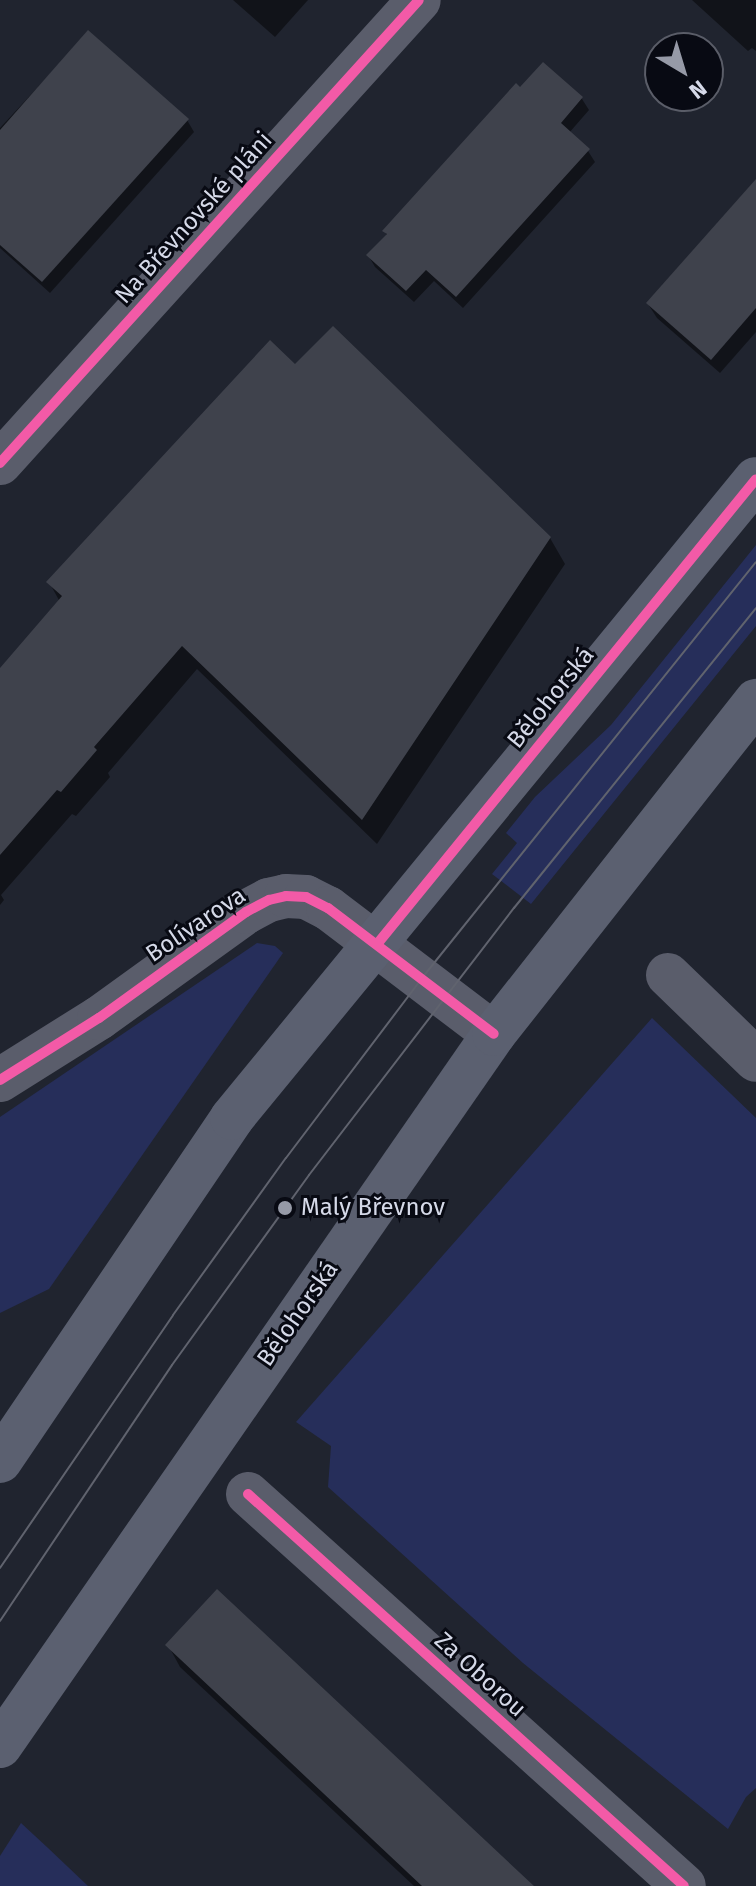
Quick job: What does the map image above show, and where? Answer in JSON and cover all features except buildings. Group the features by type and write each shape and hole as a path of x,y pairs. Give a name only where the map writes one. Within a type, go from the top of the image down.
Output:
{"main road":[{"name":"Bělohorská","path":"0,1461 232,1118 756,479"},
{"name":"Bělohorská","path":"0,1746 494,1034 756,701"}],"street":[{"name":"Na Břevnovské pláni","path":"0,463 419,0"},
{"name":"Bolívarova","path":"0,1080 99,1018 227,925 269,900 296,896 316,901 378,943 494,1034"},
{"path":"668,975 756,1060"},
{"name":"Za Oborou","path":"248,1494 683,1885"}],"shaded area":[{"path":"756,545 756,626 531,904 492,874 517,843 506,833 535,797 611,725"},
{"path":"257,943 275,946 283,953 49,1289 0,1313 0,1117"},
{"path":"652,1018 756,1118 756,1788 746,1797 728,1829 523,1663 328,1487 331,1446 296,1422"},
{"path":"21,1823 88,1886 0,1886 0,1856"}],"tram line":[{"path":"0,1568 173,1315 286,1158 422,978 756,562"},
{"path":"0,1621 172,1365 309,1175 514,908 756,608"}],"cycle path":[{"path":"0,463 419,0"},
{"path":"378,943 756,479"},
{"path":"0,1080 99,1018 246,912 269,900 286,896 306,897 328,908 494,1034"},
{"path":"248,1494 684,1886"}],"place":[{"name":"Malý Břevnov","path":"285,1208"}]}
